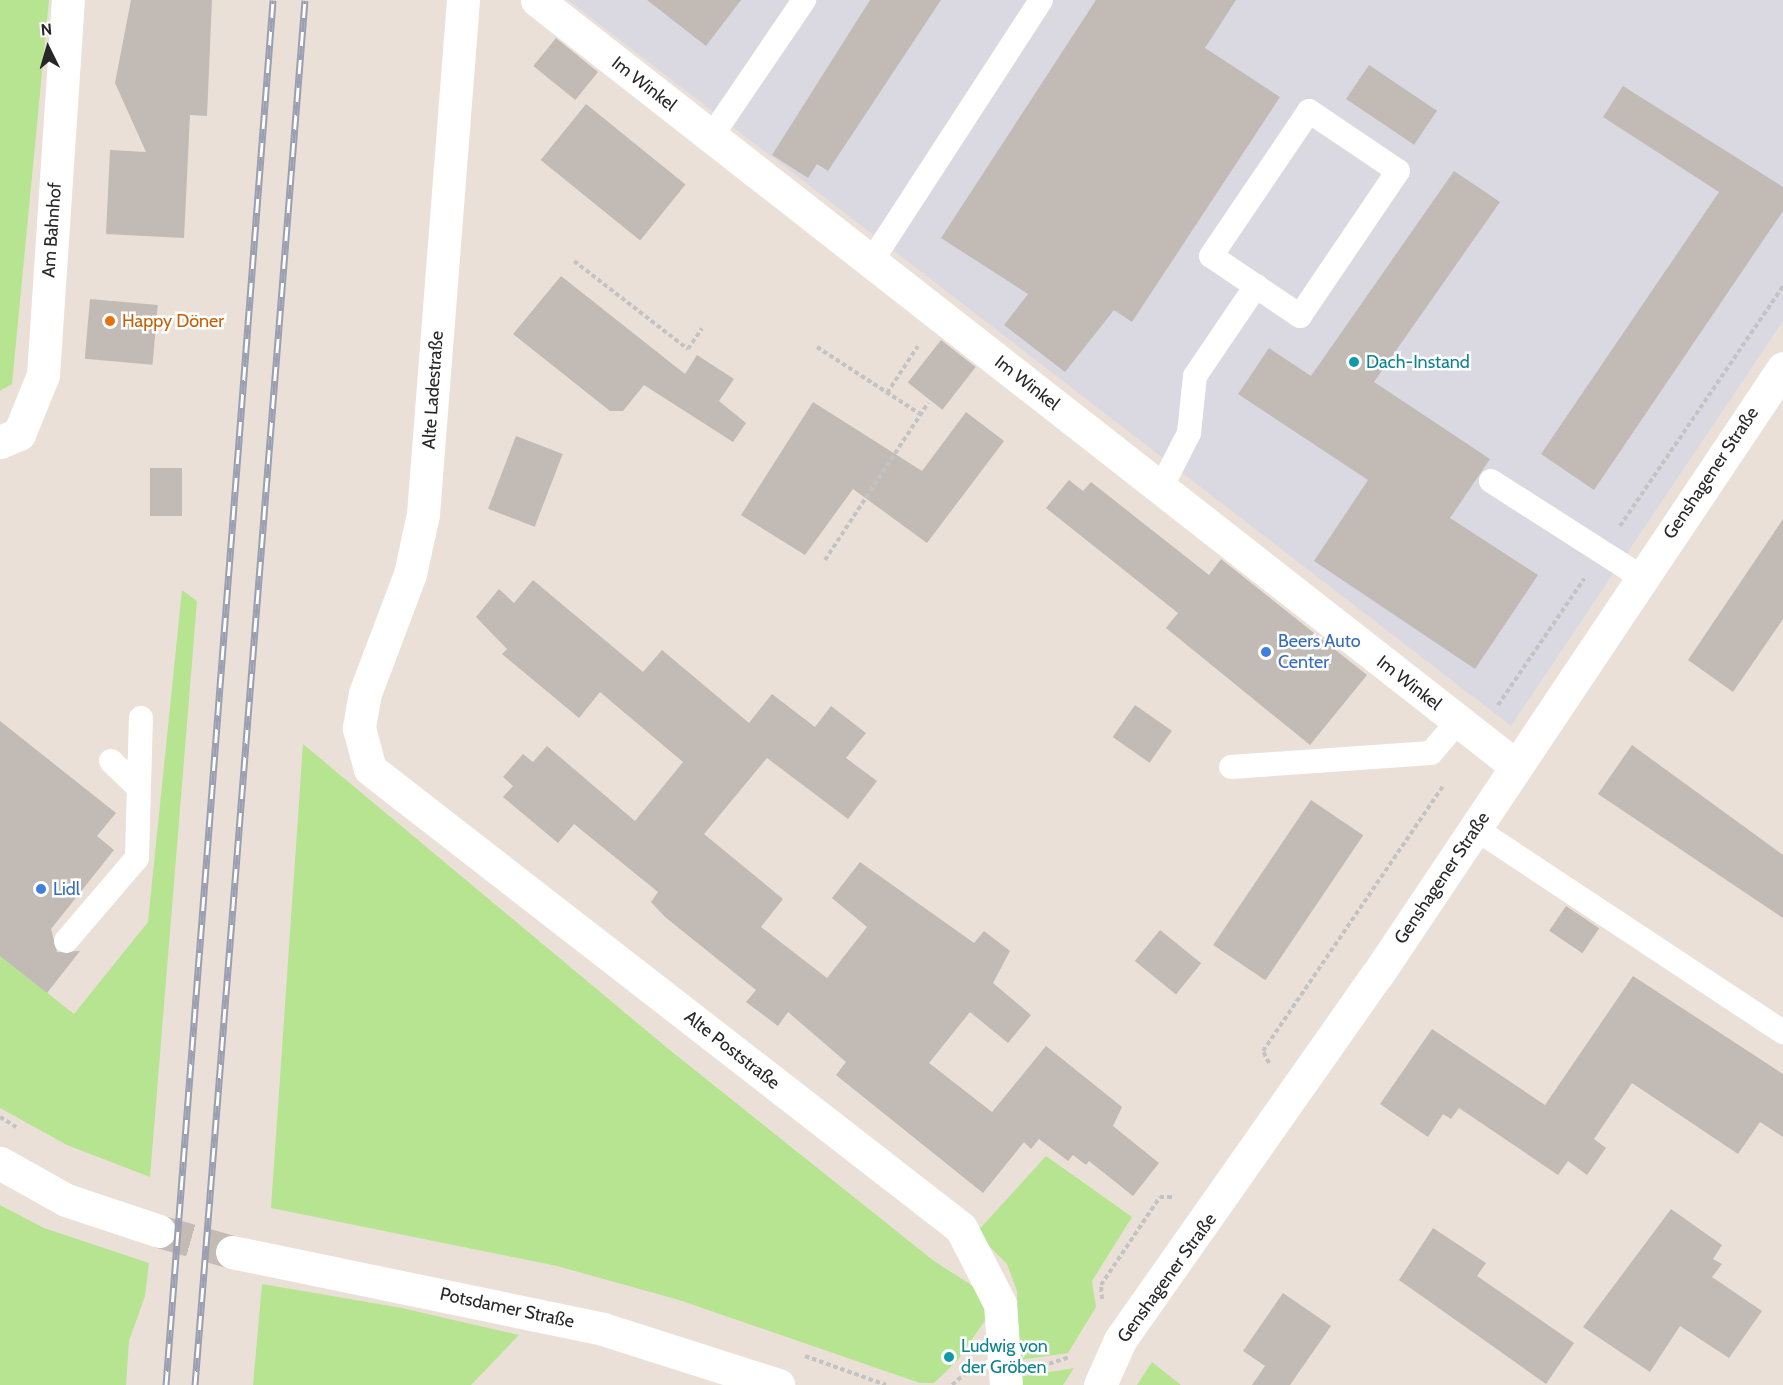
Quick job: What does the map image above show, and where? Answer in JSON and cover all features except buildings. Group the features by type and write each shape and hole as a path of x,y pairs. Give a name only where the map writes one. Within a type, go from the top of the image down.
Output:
{"street":[{"name":"Am Bahnhof","path":"0,442 19,434 43,375 68,0"},
{"name":"Alte Ladestraße","path":"370,770 359,728 366,693 410,574 423,514 464,0"},
{"name":"Im Winkel","path":"537,0 1516,766"},
{"name":"Genshagener Straße","path":"1100,1385 1120,1340 1217,1208 1476,829 1641,577 1783,368"},
{"name":"Alte Poststraße","path":"370,770 961,1228 1000,1304 1006,1378"},
{"path":"0,1163 66,1200 159,1231"},
{"name":"Potsdamer Straße","path":"232,1252 603,1329 778,1385"}],"lane":[{"path":"711,136 804,0"},
{"path":"872,262 1041,0"},
{"path":"1309,111 1398,171 1300,316 1256,286 1211,256 1309,111"},
{"path":"1161,488 1189,433 1195,376 1256,286"},
{"path":"1491,481 1641,577"},
{"path":"66,941 136,858 141,718"},
{"path":"1231,767 1431,753 1468,728"},
{"path":"111,761 139,788"},
{"path":"1476,829 1783,1032"}],"path":[{"path":"574,261 688,350 702,328"},
{"path":"1263,1051 1468,728 1602,552 1783,286"},
{"path":"887,393 938,314"},
{"path":"817,347 920,414"},
{"path":"825,560 928,402"},
{"path":"0,1117 28,1134"},
{"path":"1102,1304 1101,1285 1160,1197"},
{"path":"1006,1378 1079,1354"}],"shaded area":[{"path":"568,0 1783,0 1783,321 1511,726"}],"green space":[{"path":"0,0 49,0 12,384 0,391"},
{"path":"182,590 197,601 150,1177 67,1145 0,1108 0,956 74,1014 148,922"},
{"path":"303,744 666,1047 934,1261 976,1288 988,1316 957,1361 934,1383 920,1383 679,1300 557,1266 271,1208"},
{"path":"1046,1156 1132,1217 1092,1281 1096,1307 1068,1353 1019,1360 1017,1291 1007,1264 976,1233"},
{"path":"0,1205 44,1228 149,1263 145,1296 129,1341 126,1385 0,1385"},
{"path":"262,1284 402,1308 519,1335 471,1385 253,1385"},
{"path":"1152,1362 1181,1385 1137,1385"},
{"path":"1074,1368 1063,1385 1020,1385 1019,1377"}],"tunnel":[{"path":"159,1231 232,1252"}],"railway":[{"path":"166,1385 273,0"},
{"path":"195,1385 305,0"}],"place":[{"name":"Happy Döner","path":"110,321"},
{"name":"Dach-Instand","path":"1354,362"},
{"name":"Beers Auto Center","path":"1266,652"},
{"name":"Lidl","path":"41,889"},
{"name":"Ludwig von der Gröben","path":"949,1357"}]}
